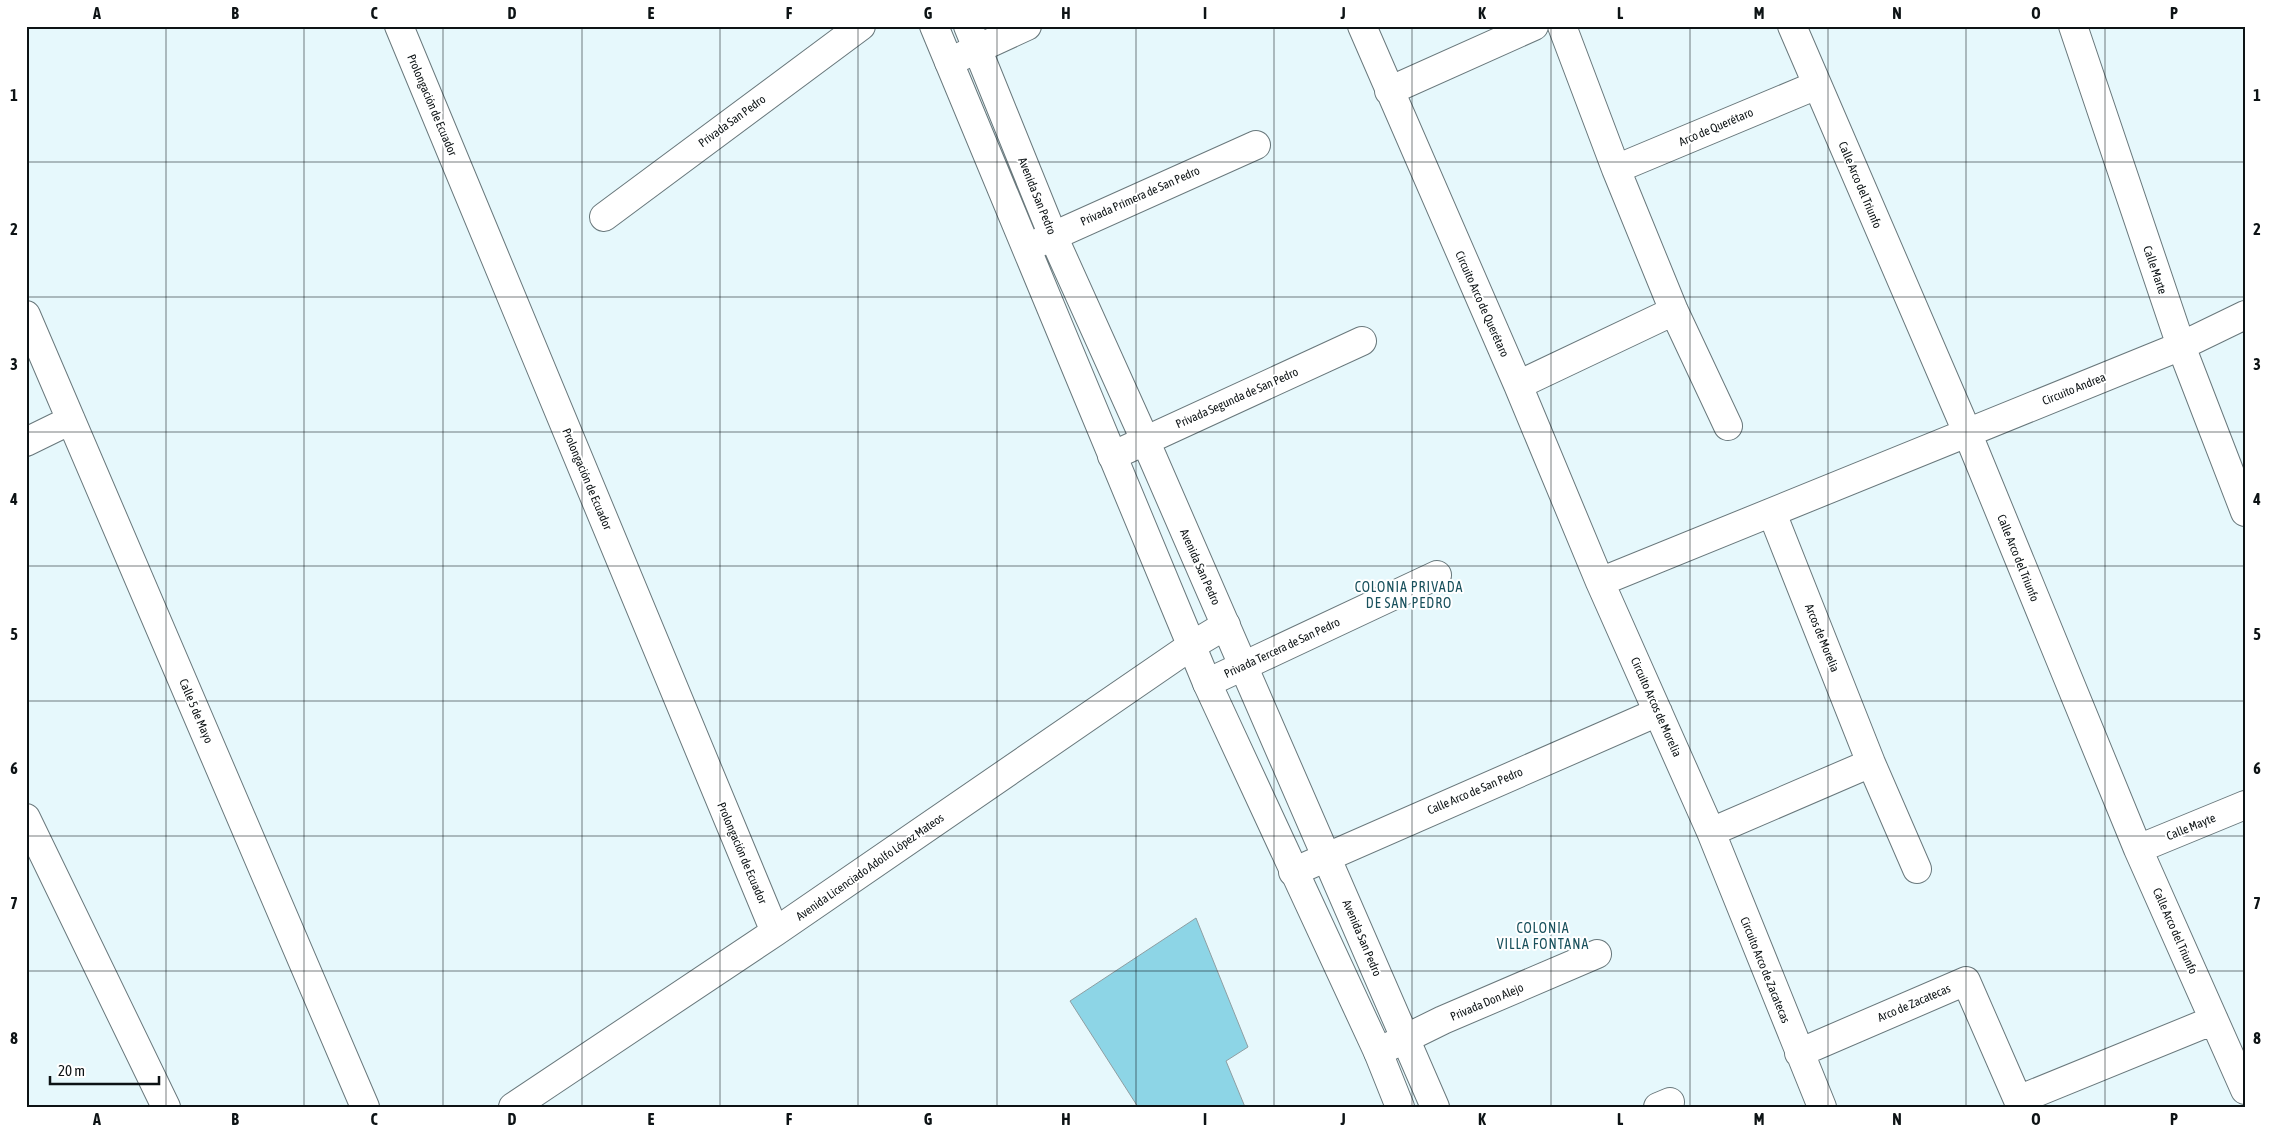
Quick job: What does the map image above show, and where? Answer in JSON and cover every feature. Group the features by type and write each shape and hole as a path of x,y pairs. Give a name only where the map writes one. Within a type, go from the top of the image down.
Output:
{"street":[{"name":"Prolongación de Ecuador","path":"399,26 775,932"},
{"name":"Privada San Pedro","path":"604,217 861,26"},
{"path":"934,26 1191,646 1293,872 1378,1052 1400,1107"},
{"path":"949,62 973,38 1026,26"},
{"name":"Circuito Arco de Querétaro","path":"1362,26 1518,385 1600,582"},
{"path":"1389,91 1534,26"},
{"path":"1562,26 1616,169 1674,311 1728,426"},
{"name":"Calle Arco del Triunfo","path":"1792,26 1966,432 2138,849 2245,1090"},
{"name":"Calle Marte","path":"2073,26 2181,346 2245,512"},
{"name":"Avenida San Pedro","path":"973,38 1053,236 1244,666 1434,1106"},
{"name":"Arco de Querétaro","path":"1616,169 1817,85"},
{"name":"Privada Primera de San Pedro","path":"1025,249 1256,144"},
{"path":"1518,385 1674,311"},
{"name":"Circuito Andrea","path":"1966,432 2181,346 2245,315"},
{"name":"Calle 5 de Mayo","path":"26,316 365,1107"},
{"name":"Privada Segunda de San Pedro","path":"1112,456 1362,341"},
{"path":"26,442 71,420"},
{"path":"1600,582 1966,432"},
{"name":"Arcos de Morelia","path":"1772,513 1871,763 1917,869"},
{"name":"Privada Tercera de San Pedro","path":"1207,683 1438,575"},
{"name":"Circuito Arcos de Morelia","path":"1600,582 1711,832"},
{"name":"Avenida Licenciado Adolfo López Mateos","path":"513,1107 775,932 1191,646 1226,625"},
{"name":"Calle Arco de San Pedro","path":"1293,872 1658,712"},
{"path":"1711,832 1871,763"},
{"name":"Calle Mayte","path":"2138,849 2245,805"},
{"path":"26,818 166,1107"},
{"name":"Circuito Arco de Zacatecas","path":"1711,832 1822,1107"},
{"name":"Privada Don Alejo","path":"1378,1052 1597,954"},
{"name":"Arco de Zacatecas","path":"1799,1053 1966,981 2019,1103 2214,1020"}],"building":[{"path":"1196,918 1248,1047 1226,1061 1245,1107 1138,1107 1070,1001"}],"district":[{"name":"COLONIA PRIVADA DE SAN PEDRO","path":"1409,596"},
{"name":"COLONIA VILLA FONTANA","path":"1543,936"}]}
